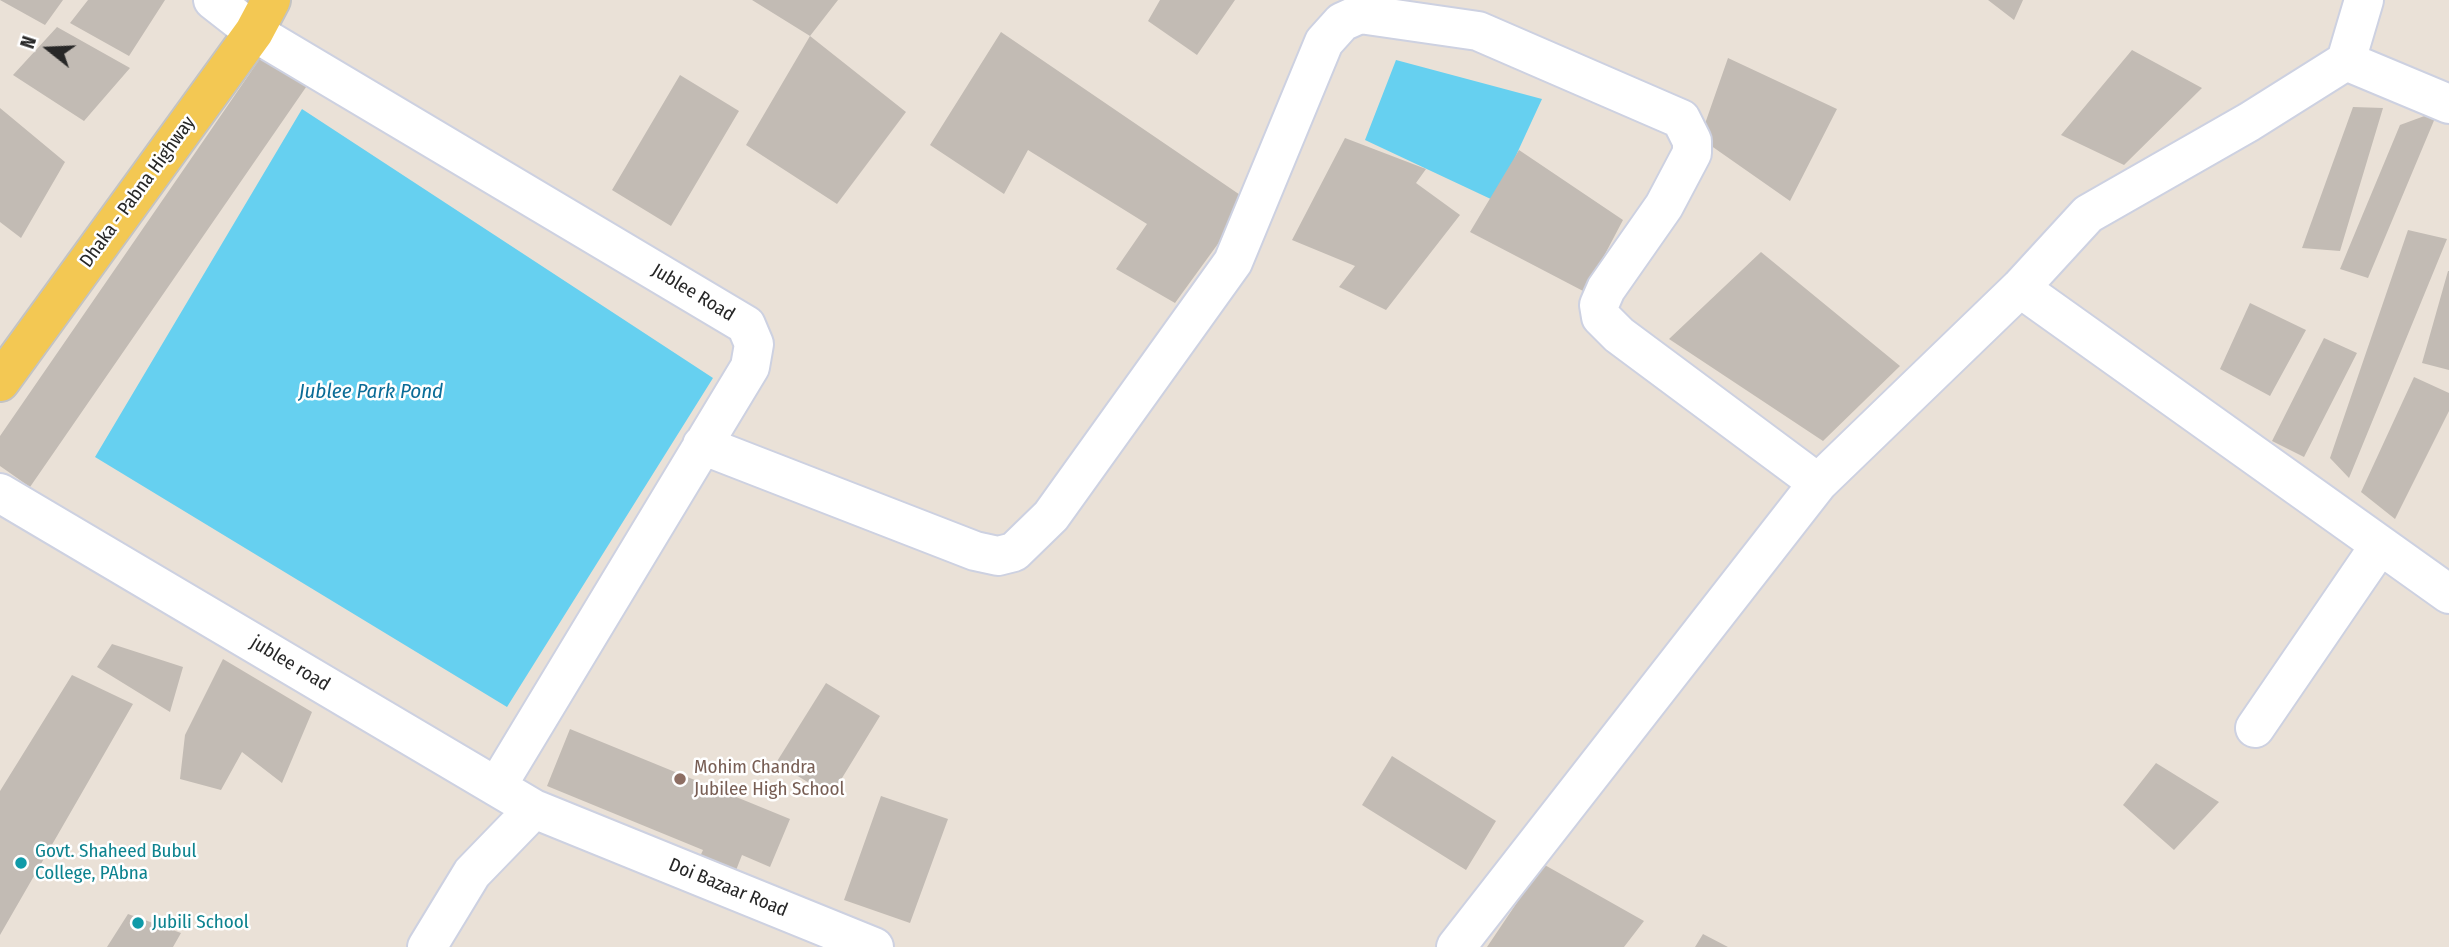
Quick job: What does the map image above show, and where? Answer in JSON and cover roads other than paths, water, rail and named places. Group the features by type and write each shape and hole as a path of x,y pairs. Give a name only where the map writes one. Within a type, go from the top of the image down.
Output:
{"main road":[{"name":"Dhaka - Pabna Highway","path":"0,382 263,16"}],"street":[{"name":"Jublee Road","path":"213,0 263,16 746,325 754,344 750,367 497,786"},
{"path":"1456,947 1818,483 2020,288 2088,214 2249,122 2346,61 2364,0"},
{"path":"702,445 975,551 998,556 1014,552 1051,516 1233,262 1324,42 1342,22 1360,14 1478,31 1681,118 1692,141 1692,153 1664,205 1606,289 1599,305 1601,317 1619,335 1818,483"},
{"path":"2346,61 2449,104"},
{"path":"2020,288 2449,594"},
{"name":"jublee road","path":"0,493 534,809 583,828"},
{"path":"2255,727 2380,545"},
{"path":"426,947 472,873 534,809"},
{"name":"Doi Bazaar Road","path":"583,828 874,947"}],"water":[{"path":"1396,60 1542,99 1495,201 1365,140"},
{"name":"Jublee Park Pond","path":"302,109 713,378 507,707 95,457"}],"place":[{"name":"Mohim Chandra Jubilee High School","path":"680,779"},
{"name":"Govt. Shaheed Bubul College, PAbna","path":"21,863"},
{"name":"Jubili School","path":"138,923"}]}
